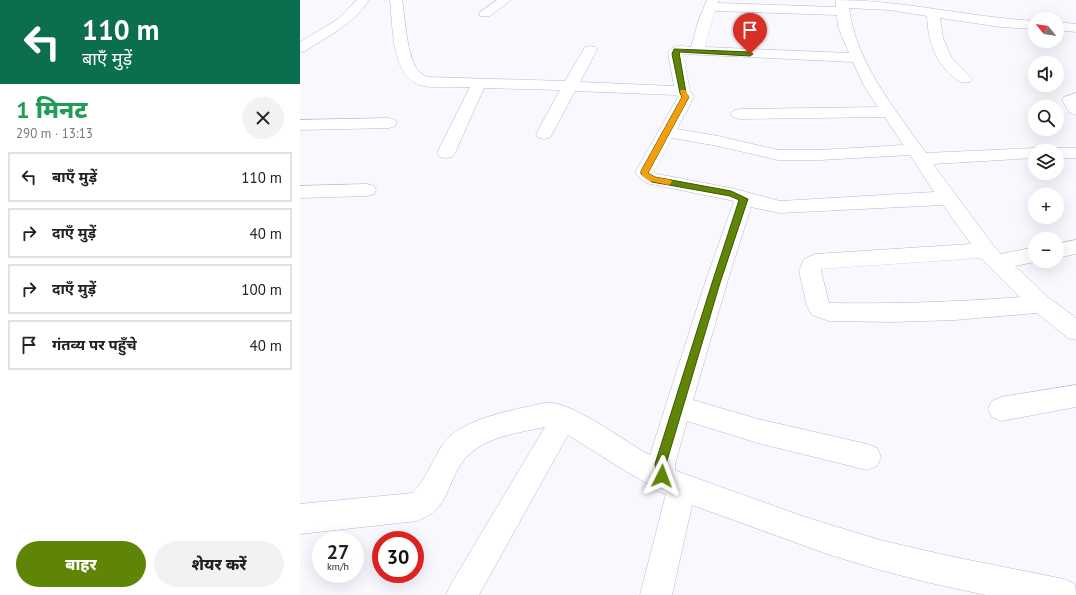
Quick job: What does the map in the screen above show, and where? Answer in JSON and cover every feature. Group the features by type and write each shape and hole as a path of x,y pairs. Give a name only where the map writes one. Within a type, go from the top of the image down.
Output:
{"street":[{"path":"300,48 344,21 363,0"},
{"path":"396,0 404,50 409,69 413,74 424,81 665,89 683,93"},
{"path":"485,13 505,0"},
{"path":"697,50 711,3 890,6 933,13 962,12 1001,23 1028,25"},
{"path":"843,5 850,44 872,86 948,198 992,256 1041,304 1076,331"},
{"path":"933,13 936,35 943,56 965,79"},
{"path":"1064,27 1076,28"},
{"path":"544,134 590,50"},
{"path":"858,58 678,50 675,52 683,93 686,97 645,171 645,174 647,177 652,179 731,194 768,205 788,207 948,198"},
{"path":"446,153 479,83"},
{"path":"1076,98 1070,100 1076,110"},
{"path":"740,114 889,112"},
{"path":"300,125 389,123"},
{"path":"666,132 718,141 778,155 1028,153"},
{"path":"1064,153 1076,153"},
{"path":"300,192 367,190"},
{"path":"656,595 672,481 661,464 714,290 744,199"},
{"path":"1064,250 1076,248"},
{"path":"1028,255 815,262 811,264 810,270 818,306 820,309 828,312 893,313 955,311 1041,304"},
{"path":"1000,409 1076,396"},
{"path":"678,407 758,431 867,457"},
{"path":"300,519 417,507 428,500 455,450 472,436 552,414 564,418 638,463 672,481 828,539 998,588 1064,595"},
{"path":"462,595 564,418"}],"slow traffic":[{"path":"669,182 647,177 645,171 686,97 683,91"}],"route":[{"path":"662,476 660,471 661,464 716,283 744,199 731,194 652,179 647,177 645,171 686,97 683,93 682,81 675,52 678,50 697,50 750,54"}]}
